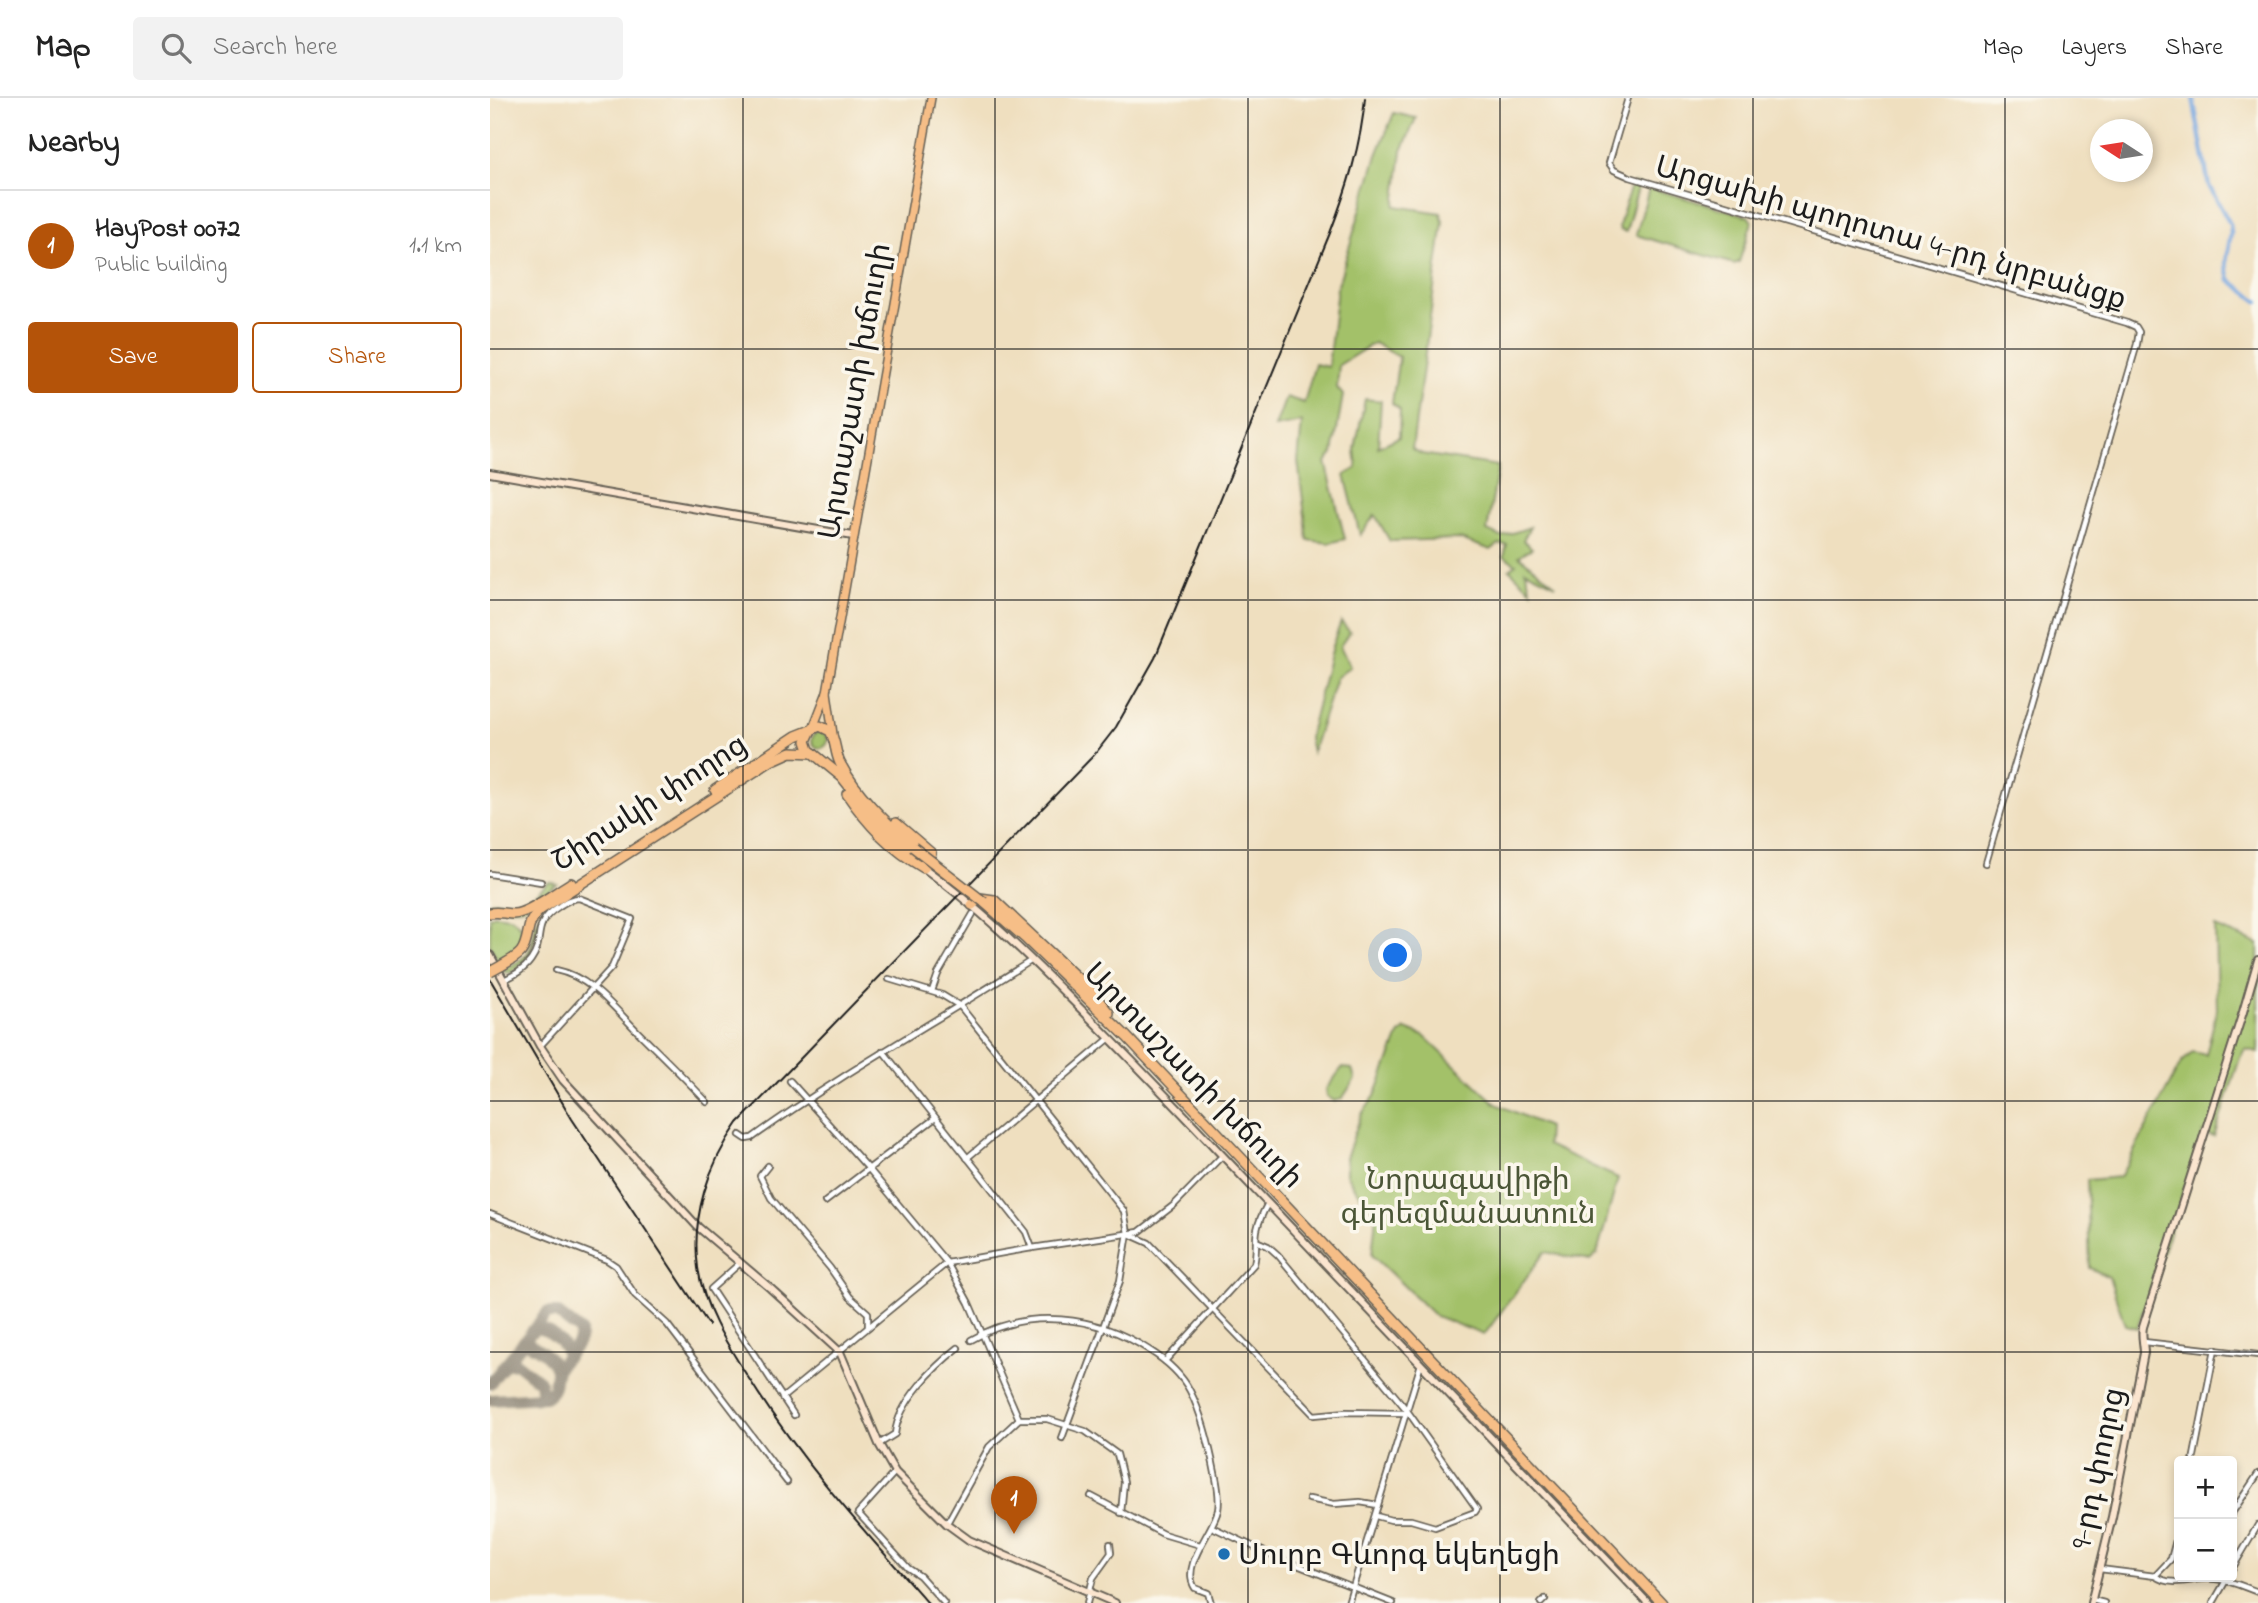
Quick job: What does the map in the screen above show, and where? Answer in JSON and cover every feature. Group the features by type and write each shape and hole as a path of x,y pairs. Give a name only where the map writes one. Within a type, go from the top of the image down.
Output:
{"highway":[{"path":"812,729 824,727 833,738 832,748 827,753 814,753"},
{"name":"Արտաշատի խճուղի","path":"812,729 806,741 808,748 829,765 874,818 1021,941 1122,1040 1655,1603"},
{"name":"Շիրակի փողոց","path":"490,913 513,914 530,908 793,738 812,729"},
{"name":"Արտաշատի խճուղի","path":"833,738 844,769 876,812 912,850"},
{"name":"Շիրակի փողոց","path":"490,972 518,956 523,949 531,920 540,910 771,761 791,752 814,753"},
{"path":"829,765 873,828 902,854 924,868 932,853 892,820 844,769"},
{"name":"Արտաշատի խճուղի","path":"978,907 1026,938 1127,1037 1662,1603"},
{"path":"513,914 522,921 527,933"}],"main road":[{"name":"Արտաշատի խճուղի","path":"812,729 827,692 931,98"},
{"name":"Արտաշատի խճուղի","path":"827,692 833,738"}],"street":[{"name":"Արցախի պողոտա 4-րդ նրբանցք","path":"1628,98 1609,163 1614,170 1630,177 2127,323 2136,327 2139,332 1986,863"},
{"path":"490,473 853,536"},
{"path":"924,868 978,907 938,974 932,991"},
{"path":"490,874 541,882"},
{"path":"504,980 522,970 529,962 535,953 541,923 549,913 570,899 579,898 632,919 612,967 540,1046"},
{"name":"Արտաշատի խճուղի","path":"978,907 1110,1038 1648,1603"},
{"path":"490,955 540,1046 563,1080 698,1227 840,1352 879,1444 895,1472 947,1524 969,1540 1115,1603"},
{"path":"740,1135 746,1139 752,1138 807,1099 1032,960"},
{"name":"9-րդ փողոց","path":"2092,1602 2144,1353 2141,1335 2143,1327 2244,1012 2258,960"},
{"path":"556,970 568,973 594,988 707,1102"},
{"path":"889,979 932,991 960,1006 1124,1211 1128,1233 1120,1281 1062,1438"},
{"path":"967,1158 1110,1038"},
{"path":"883,1051 934,1119 1026,1232 1032,1248"},
{"path":"790,1081 868,1168 947,1264 969,1303 1019,1419"},
{"path":"825,1202 934,1119"},
{"path":"782,1398 947,1264 1143,1230 1174,1205 1223,1156"},
{"path":"768,1166 761,1173 763,1186 830,1268 850,1297 868,1313 868,1328"},
{"path":"1165,1361 1254,1264 1261,1216 1268,1203"},
{"path":"490,1214 607,1260 615,1266 635,1295 667,1324 787,1482"},
{"path":"1128,1233 1149,1243 1314,1415 1405,1411"},
{"path":"1256,1241 1268,1246 1278,1255 1405,1411 1477,1509 1435,1527 1411,1520 1391,1520 1376,1516"},
{"path":"740,1263 711,1289 794,1415"},
{"path":"971,1340 1002,1326 1061,1318 1104,1327 1129,1337 1165,1361 1190,1390 1212,1455 1219,1493 1218,1508 1212,1527 1196,1554 1191,1581 1195,1588 1208,1594 1212,1603"},
{"path":"2144,1342 2258,1355"},
{"path":"879,1444 895,1434 895,1425 928,1373 958,1348"},
{"path":"2194,1456 2215,1349"},
{"path":"1348,1603 1421,1364"},
{"path":"947,1524 989,1447 1019,1419 1047,1419 1085,1431 1117,1454 1124,1482 1121,1513"},
{"path":"895,1472 858,1513 944,1603"},
{"path":"2237,1506 2258,1474"},
{"path":"1091,1496 1163,1534 1200,1545"},
{"path":"1309,1499 1334,1504 1360,1502 1378,1505"},
{"path":"2237,1561 2258,1525"},
{"path":"1212,1527 1353,1589 1394,1603"},
{"path":"1087,1603 1093,1578 1111,1553 1110,1544"},
{"path":"2155,1576 2171,1559 2174,1548"},
{"path":"2100,1569 2155,1576 2167,1582 2174,1582"},
{"path":"2213,1603 2225,1582"},
{"path":"2236,1582 2258,1592"},
{"path":"2092,1602 2104,1603"}],"green space":[{"path":"1394,113 1416,118 1402,151 1395,206 1441,213 1443,222 1412,449 1422,454 1498,466 1487,531 1501,537 1530,527 1523,540 1532,548 1519,556 1556,585 1525,570 1531,590 1509,569 1516,564 1504,556 1507,545 1499,544 1491,550 1460,539 1390,541 1375,515 1360,535 1345,475 1357,468 1355,449 1365,399 1381,401 1378,447 1399,437 1400,410 1392,403 1399,357 1374,343 1339,365 1337,388 1343,395 1333,453 1326,462 1345,539 1329,543 1308,540 1298,461 1302,422 1275,427 1286,397 1304,403 1315,364 1328,367 1337,288 1377,155"},
{"path":"1639,184 1626,232 1620,230 1619,226 1631,185"},
{"path":"1649,188 1748,216 1752,222 1739,262 1734,264 1636,235"},
{"path":"1341,622 1350,632 1340,646 1350,667 1336,678 1312,752 1309,738 1332,646"},
{"path":"820,732 826,734 826,746 820,748 814,746 812,740 814,734"},
{"path":"549,882 557,884 522,908 490,909 490,902 519,902 535,894"},
{"path":"548,910 538,927 527,959 510,973 504,972 503,970 528,953 534,928"},
{"path":"490,917 510,917 516,921 522,936 516,951 498,961 490,945"},
{"path":"2215,927 2258,944 2258,1052 2245,1049 2214,1137 2203,1133 2137,1328 2125,1325 2109,1277 2090,1268 2087,1180 2120,1177 2181,1063 2193,1052 2206,1055 2217,1009"},
{"name":"Նորագավիթի գերեզմանատուն","path":"1405,1029 1424,1036 1496,1104 1548,1127 1547,1145 1618,1178 1597,1254 1590,1261 1545,1252 1484,1335 1435,1316 1372,1255 1376,1216 1346,1174 1346,1158 1361,1115 1375,1096 1399,1035"},
{"path":"1342,1068 1352,1069 1355,1079 1342,1099 1334,1101 1327,1096 1326,1089"}],"waterway":[{"path":"2193,98 2209,186 2230,224 2226,262 2230,280 2258,301"}],"taxiway":[{"path":"490,1383 547,1313 557,1313 580,1331 576,1346 556,1372 554,1387 549,1394 545,1397 490,1400"},
{"path":"534,1329 555,1337 564,1346 567,1357"},
{"path":"521,1345 526,1343 540,1350 552,1361 556,1370"},
{"path":"505,1364 516,1363 540,1382 542,1393 537,1397"}],"railway":[{"path":"928,1603 809,1464 766,1405 723,1337 705,1297 698,1268 697,1230 704,1192 718,1156 738,1123 1095,754 1116,727 1155,658 1330,233 1352,167 1365,98"},
{"path":"490,979 572,1119 709,1325"}],"place":[{"name":"HayPost 0072","path":"1014,1534"},
{"name":"Սուրբ Գևորգ եկեղեցի","path":"1224,1554"}]}
